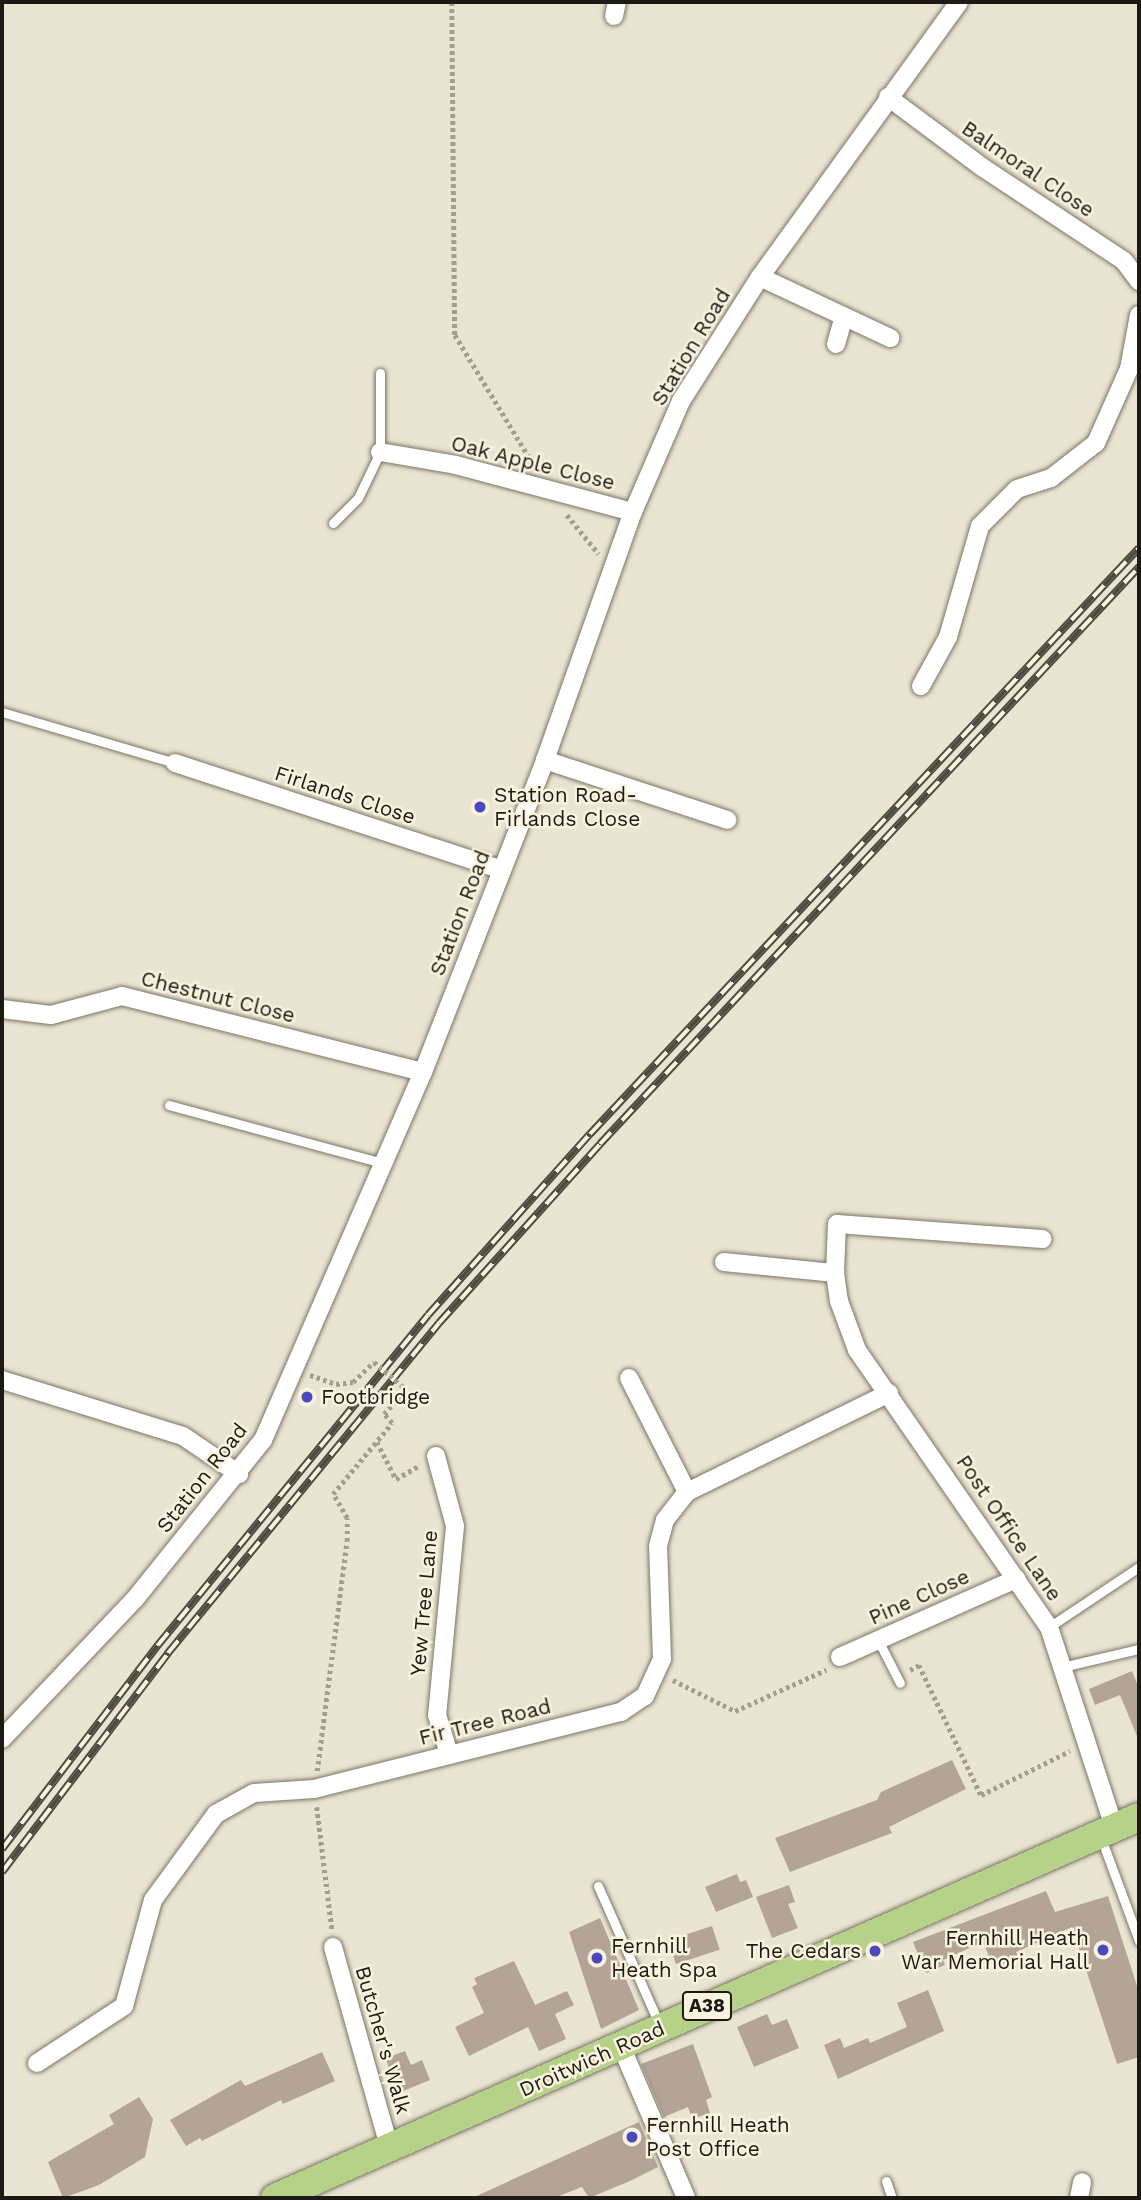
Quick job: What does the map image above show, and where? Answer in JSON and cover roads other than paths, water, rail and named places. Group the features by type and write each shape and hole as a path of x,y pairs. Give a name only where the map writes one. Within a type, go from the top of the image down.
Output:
{"main road":[{"name":"Droitwich Road","path":"275,2198 1117,1825"}],"street":[{"name":"Station Road","path":"2,1739 135,1599 239,1474 263,1440 296,1370 423,1072 500,869 545,760 633,512 681,401 760,277 959,2"},
{"name":"Balmoral Close","path":"888,97 982,167 1124,261 1139,281"},
{"path":"760,277 844,320 890,338"},
{"path":"921,686 948,637 981,526 1017,489 1051,478 1096,443 1129,369 1139,315"},
{"path":"836,344 844,320"},
{"name":"Oak Apple Close","path":"380,452 456,465 551,494 633,512"},
{"path":"545,760 727,820"},
{"name":"Firlands Close","path":"175,763 500,869"},
{"name":"Chestnut Close","path":"2,1009 51,1015 122,996 423,1072"},
{"name":"Post Office Lane","path":"1042,1239 837,1224 835,1273 839,1301 857,1350 1049,1627 1117,1825"},
{"path":"724,1262 835,1273"},
{"path":"629,1378 687,1492 889,1393"},
{"path":"2,1380 183,1436 239,1474"},
{"name":"Yew Tree Lane","path":"436,1456 455,1526 437,1715 449,1754"},
{"name":"Fir Tree Road","path":"37,2063 124,2006 153,1900 216,1814 254,1793 314,1789 621,1712 645,1696 659,1673 663,1630 657,1546 664,1520 687,1492"},
{"name":"Pine Close","path":"840,1657 1016,1579"},
{"name":"Butcher's Walk","path":"334,1947 389,2146"},
{"path":"621,2046 686,2198"}],"lane":[{"path":"333,523 358,498 380,452 380,373"},
{"path":"2,712 175,763"},
{"path":"169,1105 383,1163"},
{"path":"1049,1627 1139,1567"},
{"path":"878,1640 898,1680"},
{"path":"1062,1667 1139,1648"},
{"path":"1117,1825 1139,1941"},
{"path":"598,1886 661,2027"},
{"path":"886,2181 892,2198"}],"railway":[{"path":"2,1849 158,1645 428,1315 590,1134 1139,548"},
{"path":"2,1872 168,1653 439,1323 600,1144 1139,567"}],"place":[{"name":"Station Road- Firlands Close","path":"480,807"},
{"name":"Footbridge","path":"307,1397"},
{"name":"Fernhill Heath War Memorial Hall","path":"1103,1950"},
{"name":"The Cedars","path":"875,1951"},
{"name":"Fernhill Heath Spa","path":"597,1958"},
{"name":"Fernhill Heath Post Office","path":"632,2137"}]}
